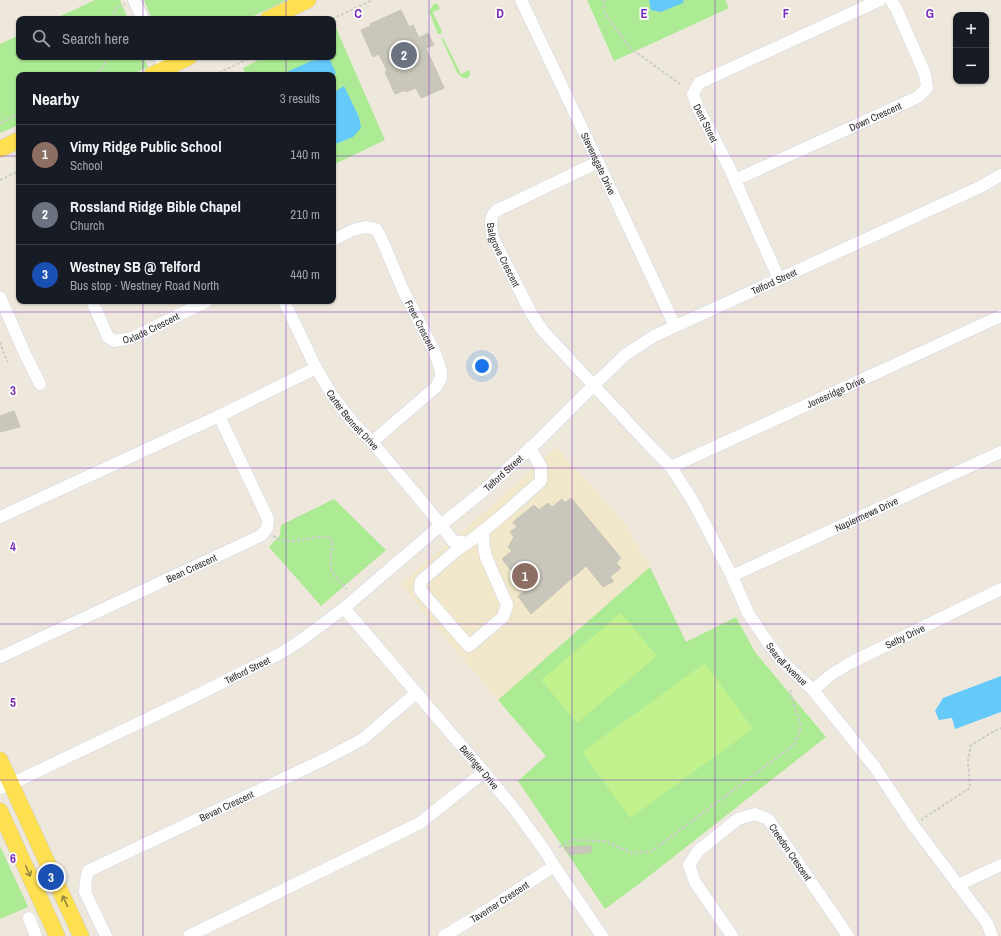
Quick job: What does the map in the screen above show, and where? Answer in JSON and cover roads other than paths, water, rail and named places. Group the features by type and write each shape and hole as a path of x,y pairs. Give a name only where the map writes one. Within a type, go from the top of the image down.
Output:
{"main road":[{"path":"274,16 308,0"},
{"path":"161,69 182,60"},
{"path":"0,149 16,141"},
{"path":"0,760 6,786 82,936"},
{"path":"0,811 57,936"}],"street":[{"path":"134,0 142,16"},
{"name":"Stevensgate Drive","path":"521,0 676,326"},
{"name":"Dent Street","path":"779,279 729,167 697,106 693,94 699,84 880,0"},
{"name":"Down Crescent","path":"735,180 918,97 927,88 925,74 896,8 891,0"},
{"name":"Ballgrove Crescent","path":"594,385 543,331 531,313 493,238 491,226 492,216 495,212 598,162"},
{"name":"Telford Street","path":"6,786 192,698 281,653 303,640 344,608 482,492 530,448 625,355 654,336 980,187 1001,175"},
{"name":"Freer Crescent","path":"336,238 353,230 366,227 376,230 382,240 403,290 435,353 441,371 441,378 436,387 372,442"},
{"path":"0,297 40,384"},
{"name":"Oxlade Crescent","path":"93,304 108,337 114,341 132,338 201,304"},
{"name":"Carter Bennett Drive","path":"285,304 316,368 334,398 453,541 467,543"},
{"name":"Jonesridge Drive","path":"671,468 1001,316"},
{"path":"0,518 219,416 316,368"},
{"name":"Searell Avenue","path":"594,385 671,468 694,503 732,576 748,612 764,637 780,659 813,690 874,766 913,825 987,923 992,936"},
{"name":"Bean Crescent","path":"0,657 262,535 267,528 268,519 219,416"},
{"path":"483,531 486,557 507,605 503,617 469,646 420,590 421,581 456,550 483,531 541,481 541,467 530,448"},
{"name":"Napiermews Drive","path":"732,576 1001,452"},
{"name":"Selby Drive","path":"813,690 832,674 850,663 1001,589"},
{"name":"Bellinger Drive","path":"344,608 516,811 545,851 602,936"},
{"name":"Bevan Crescent","path":"106,936 85,892 88,871 323,760 363,739 416,693"},
{"path":"189,936 420,823 484,772"},
{"name":"Creedon Crescent","path":"732,936 696,882 690,865 698,851 738,819 755,814 768,819 848,936"},
{"path":"958,885 1001,865"},
{"name":"Taverner Crescent","path":"444,936 484,912 554,866"},
{"path":"29,918 36,936"}],"water":[{"path":"649,0 684,0 683,3 661,12 651,10"},
{"path":"330,60 336,72 287,72 311,61"},
{"path":"344,86 359,117 361,128 353,137 336,144 336,91"},
{"path":"1001,676 1001,712 955,729 952,718 939,720 935,711 943,698"}],"place":[{"name":"Rossland Ridge Bible Chapel","path":"404,55"},
{"name":"Vimy Ridge Public School","path":"525,576"},
{"name":"Westney SB @ Telford","path":"51,877"}]}
